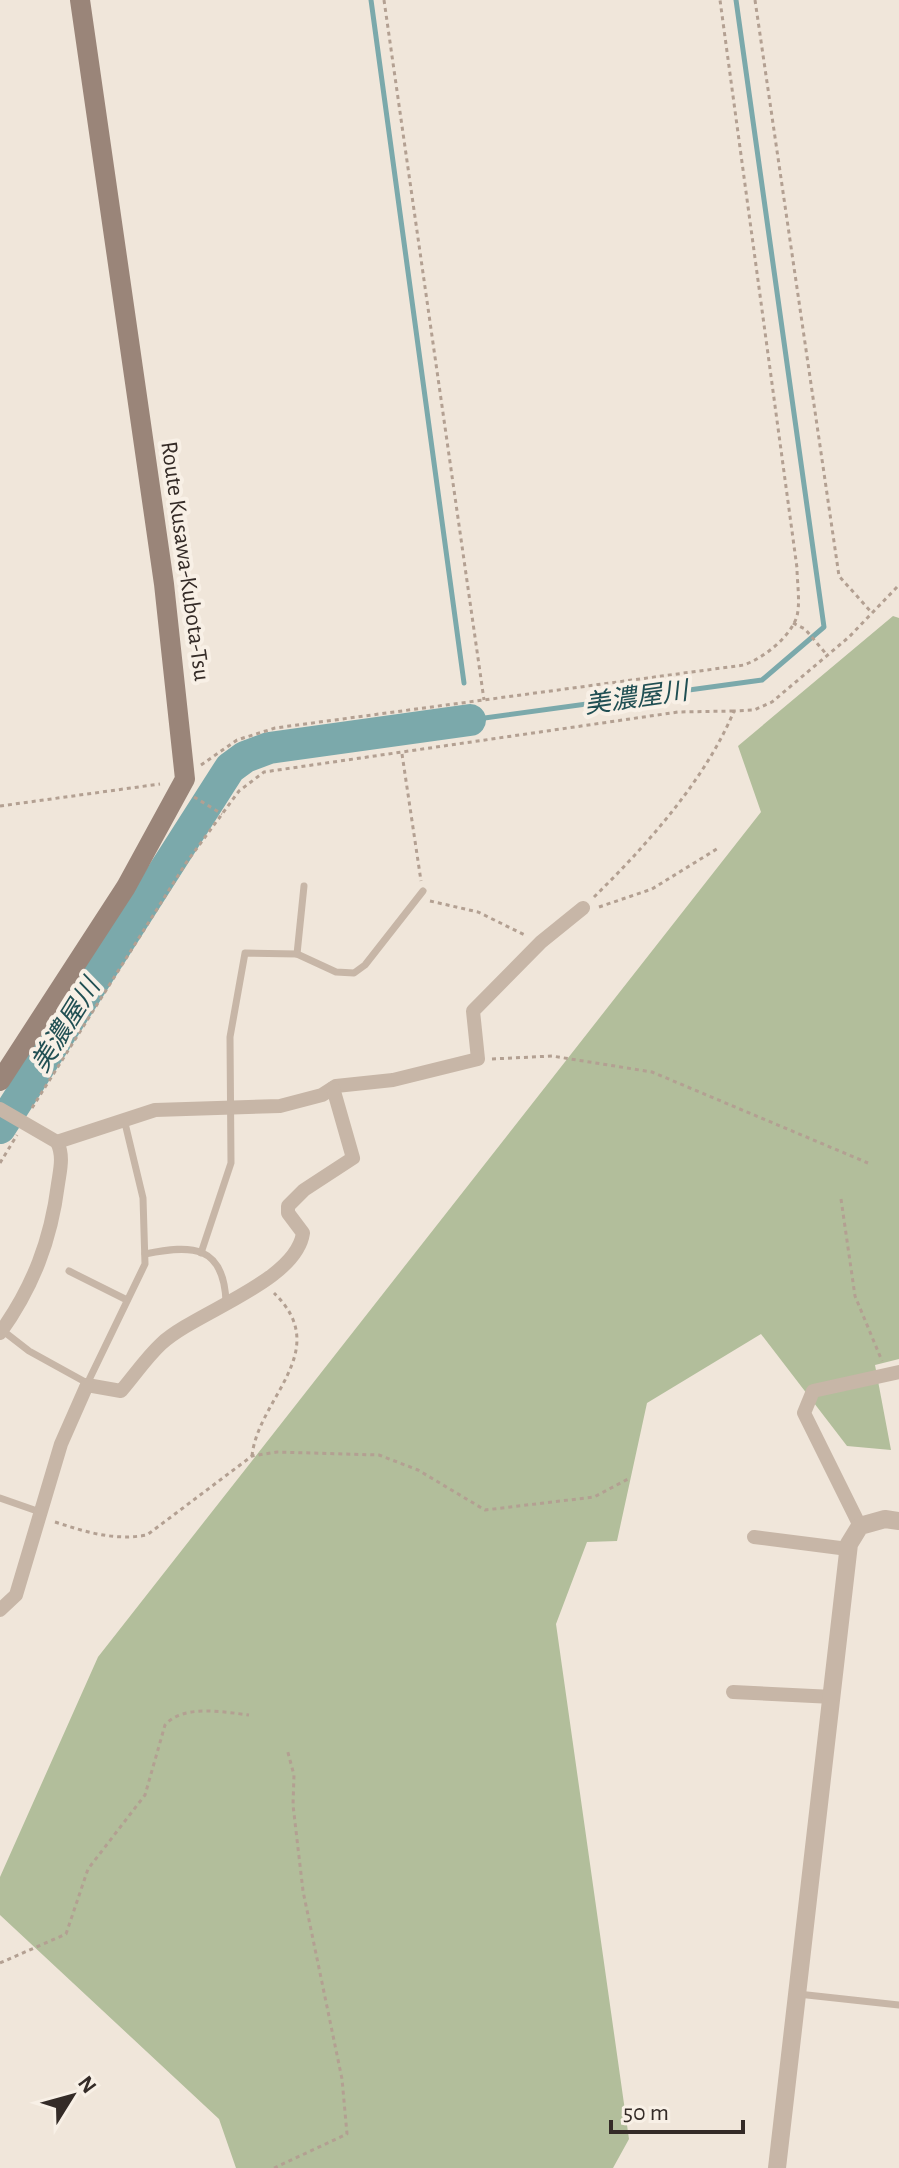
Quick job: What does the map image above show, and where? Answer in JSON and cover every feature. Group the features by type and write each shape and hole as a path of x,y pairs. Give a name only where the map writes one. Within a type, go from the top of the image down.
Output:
{"main road":[{"name":"Route Kusawa-Kubota-Tsu","path":"80,0 164,584 184,784"},
{"path":"0,1081 126,887 184,784"}],"street":[{"path":"57,1142 155,1110 280,1106 322,1095 333,1088 393,1080 478,1059 473,1011 541,942 583,908"},
{"path":"0,1610 16,1595 61,1444 87,1384 121,1391 162,1343 262,1282 301,1244 303,1233 288,1213 288,1206 304,1190 353,1158 333,1088"},
{"path":"0,1109 57,1142 62,1152 49,1239 34,1277 1,1332"},
{"path":"860,1526 804,1413 813,1391 892,1374"},
{"path":"777,2168 848,1549 860,1526 885,1519 899,1521"},
{"path":"754,1537 848,1549"},
{"path":"733,1692 833,1697"}],"lane":[{"path":"297,954 304,886"},
{"path":"201,1253 231,1163 230,1037 245,953 297,954 336,972 354,973 365,965 423,891"},
{"path":"1,1332 87,1384 145,1264 143,1198 124,1119"},
{"path":"145,1254 186,1248 201,1253 221,1268 226,1302"},
{"path":"69,1271 127,1300"},
{"path":"0,1498 39,1517"},
{"path":"796,1993 899,2005"}],"path":[{"path":"384,0 484,700"},
{"path":"0,806 184,784 237,740 275,728 744,665 758,660 793,623 797,617 797,568 720,0"},
{"path":"755,0 839,576 872,613"},
{"path":"0,1163 36,1098 186,863 239,791 264,772 678,712 754,710 772,702 827,655 899,585"},
{"path":"793,623 805,629 827,655"},
{"path":"583,908 620,872 683,795 722,739 734,711"},
{"path":"402,754 424,897 432,902 478,912 541,942"},
{"path":"184,784 221,814"},
{"path":"583,908 652,889 720,847"},
{"path":"478,1059 552,1056 652,1072 868,1163"},
{"path":"841,1199 855,1296 892,1374"},
{"path":"252,1456 254,1437 289,1376 297,1343 296,1325 286,1304 262,1282"},
{"path":"39,1517 96,1536 131,1538 147,1535 252,1456 277,1452 379,1455 418,1470 485,1510 594,1497 630,1478"},
{"path":"0,1963 66,1934 88,1869 145,1795 165,1725 172,1717 203,1712 249,1715"},
{"path":"274,2168 347,2134 342,2079 303,1891 293,1805 294,1775 287,1749"}],"green space":[{"path":"893,616 899,618 899,1359 875,1365 891,1450 847,1446 761,1334 647,1403 617,1541 587,1542 556,1624 629,2139 613,2168 236,2168 219,2119 0,1915 0,1877 98,1657 761,812 738,746"}],"waterway":[{"path":"371,0 464,683"},
{"name":"美濃屋川","path":"468,712 470,720 762,680 824,627 736,0"},
{"name":"美濃屋川","path":"0,1128 230,768 245,757 269,748 470,720"}]}
